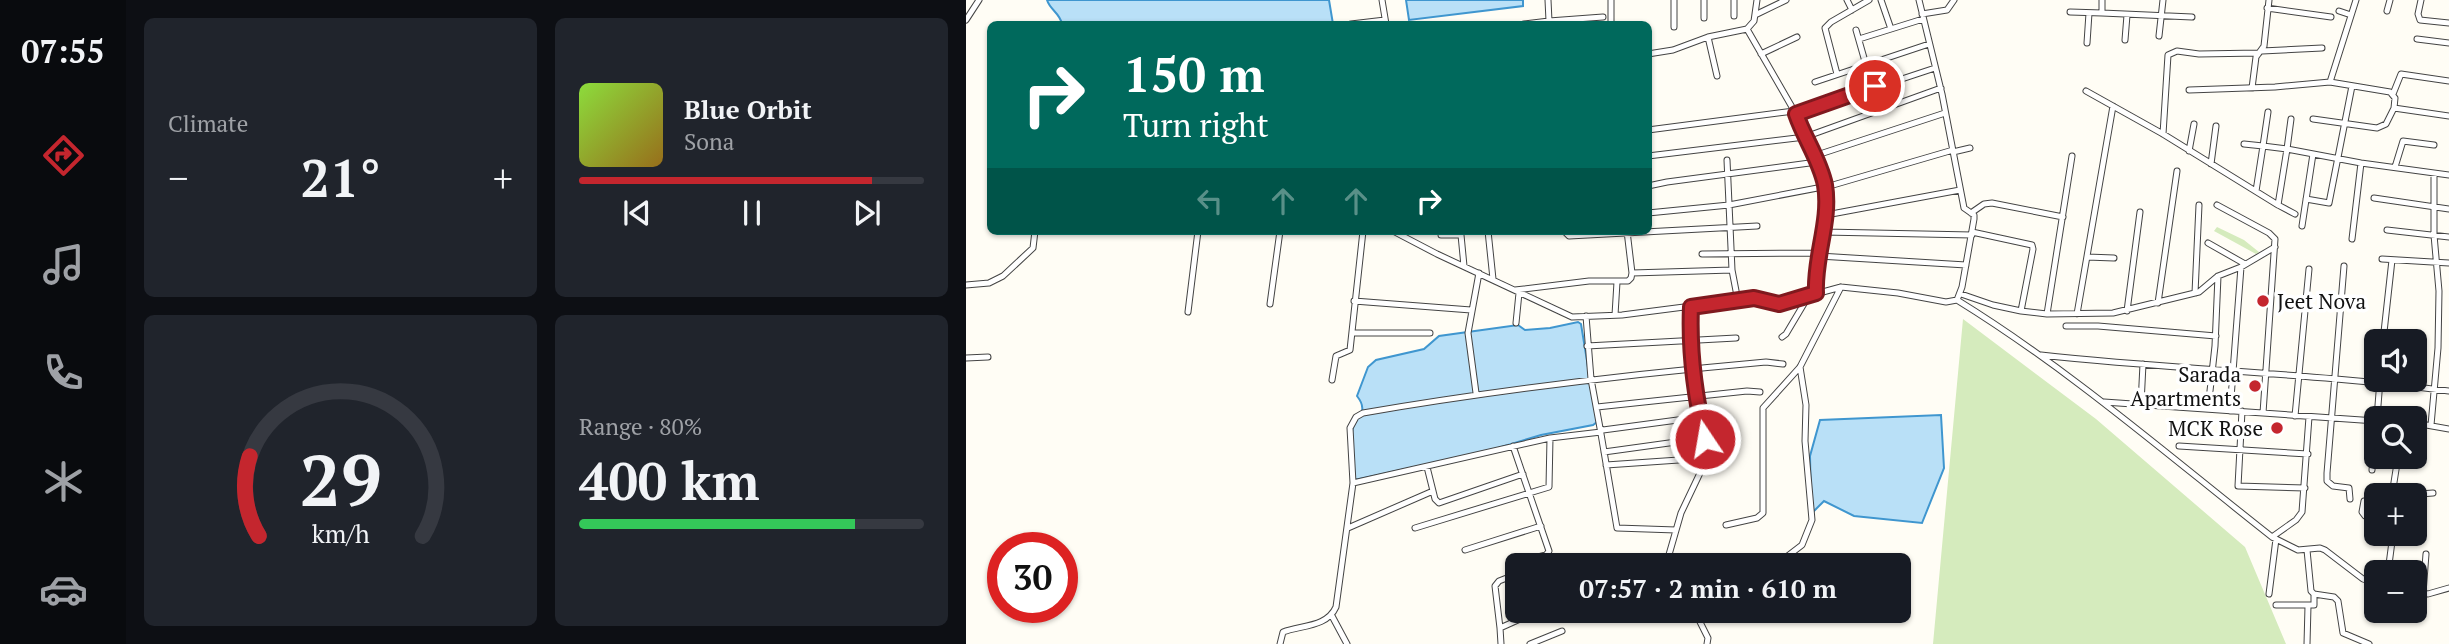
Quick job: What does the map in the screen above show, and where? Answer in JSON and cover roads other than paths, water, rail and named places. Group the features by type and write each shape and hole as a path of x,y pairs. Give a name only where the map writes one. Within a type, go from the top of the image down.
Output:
{"street":[{"path":"966,20 979,0"},
{"path":"1382,0 1385,21"},
{"path":"1553,0 1548,0 1549,21 1603,17"},
{"path":"1611,0 1611,21"},
{"path":"1674,0 1674,27"},
{"path":"1704,0 1704,18"},
{"path":"1734,0 1734,16"},
{"path":"1652,53 1747,29 1752,25 1757,0"},
{"path":"1755,15 1786,0"},
{"path":"1847,0 1852,10"},
{"path":"1837,74 1825,28 1869,0"},
{"path":"1881,0 1891,29"},
{"path":"1919,0 1941,88 1964,208 1975,219 1959,297"},
{"path":"1859,40 1947,9 1954,0"},
{"path":"2102,0 2102,13"},
{"path":"2159,36 2163,0"},
{"path":"2252,88 2255,62 2265,41 2269,0"},
{"path":"2330,82 2356,0"},
{"path":"2387,11 2390,0"},
{"path":"2421,0 2418,14 2420,20 2449,23"},
{"path":"2267,8 2331,17"},
{"path":"2339,11 2351,15"},
{"path":"2070,12 2192,17"},
{"path":"2087,43 2089,13"},
{"path":"2125,40 2127,15"},
{"path":"1747,29 1795,112 1825,186 1826,215 1816,293"},
{"path":"1856,30 1866,65"},
{"path":"1708,37 1717,76"},
{"path":"1761,54 1797,37"},
{"path":"2417,39 2449,43"},
{"path":"1815,82 1929,44"},
{"path":"2163,134 2168,55 2176,51 2199,54 2322,48"},
{"path":"1652,130 1795,112 1936,68"},
{"path":"2313,119 2383,127 2394,108 2393,94 2401,74 2449,81"},
{"path":"2189,90 2330,82 2393,94"},
{"path":"2306,199 2329,203 2352,86"},
{"path":"1652,156 1805,137 1941,88"},
{"path":"2086,91 2295,214"},
{"path":"2077,314 2113,106"},
{"path":"2394,108 2449,116"},
{"path":"2256,191 2268,112"},
{"path":"1652,185 1816,159 1945,113"},
{"path":"2278,205 2291,119"},
{"path":"2189,151 2194,124"},
{"path":"2211,164 2216,126"},
{"path":"2395,167 2403,141 2434,145"},
{"path":"2244,144 2449,175"},
{"path":"1652,213 1729,205 1825,186 1970,148"},
{"path":"2302,226 2313,154"},
{"path":"2047,314 2072,156"},
{"path":"1727,160 1732,270 1737,296"},
{"path":"2352,239 2361,163"},
{"path":"2158,303 2177,171"},
{"path":"2431,425 2438,348 2439,291 2434,235 2434,173"},
{"path":"1826,215 1961,190"},
{"path":"2374,198 2449,209"},
{"path":"1971,213 1984,204 1992,203 2063,217"},
{"path":"2195,293 2199,205"},
{"path":"2217,205 2273,236 2263,414"},
{"path":"2127,311 2140,212"},
{"path":"1652,231 1757,226"},
{"path":"2387,230 2449,237"},
{"path":"1824,232 1972,233 2032,245 2021,311"},
{"path":"966,285 989,283 1003,276 1033,248 1035,235"},
{"path":"1188,312 1198,235"},
{"path":"1270,304 1279,235"},
{"path":"1332,380 1335,359 1339,354 1350,350 1362,235"},
{"path":"1401,235 1566,316 1615,315 1754,298 1779,304 1841,287 1898,293 1946,302 1959,297 2047,314 2099,315 2127,311 2195,293 2218,276 2274,247"},
{"path":"1441,235 1461,235 1464,266"},
{"path":"1488,235 1493,279"},
{"path":"1517,291 1589,281 1628,281 1632,278 1632,272 1627,235"},
{"path":"2208,243 2243,265"},
{"path":"1702,254 1820,255 1966,265"},
{"path":"2087,257 2114,258"},
{"path":"2382,259 2449,263"},
{"path":"2385,329 2392,260"},
{"path":"2230,411 2243,265"},
{"path":"2344,267 2327,481 2333,486 2349,488 2350,499"},
{"path":"2295,416 2309,269"},
{"path":"1632,272 1732,270"},
{"path":"1476,393 1468,340 1479,273"},
{"path":"2208,409 2216,336 2218,276"},
{"path":"1615,315 1617,282"},
{"path":"1726,525 1757,518 1763,513 1763,408 1800,367 1841,287"},
{"path":"1516,323 1517,291"},
{"path":"2439,291 2449,292"},
{"path":"1782,337 1808,297"},
{"path":"1959,297 2104,402 2274,538 2298,550 2325,550 2364,579"},
{"path":"1354,301 1471,310"},
{"path":"1669,553 1686,500 1708,458 1709,447 1696,396 1691,307"},
{"path":"2098,326 2099,315"},
{"path":"1586,316 1591,379 1617,528 1676,530"},
{"path":"2066,326 2098,326 2216,336"},
{"path":"1352,332 1430,333"},
{"path":"1587,346 1736,338"},
{"path":"2040,355 2364,381"},
{"path":"966,358 988,357"},
{"path":"1280,644 1283,632 1324,621 1332,616 1339,592 1353,483 1350,428 1356,417 1363,413 1476,393 1591,379 1766,362 1783,364"},
{"path":"2141,404 2143,364"},
{"path":"1792,553 1802,545 1812,520 1805,454 1806,405 1800,367"},
{"path":"2427,387 2449,391"},
{"path":"1597,407 1747,391 1760,392"},
{"path":"2104,402 2364,420"},
{"path":"2242,411 2238,486 2305,488"},
{"path":"1353,483 1550,438 1700,417"},
{"path":"2269,594 2274,538 2302,512 2309,417"},
{"path":"2427,424 2449,429"},
{"path":"1415,528 1546,489 1551,484 1550,438"},
{"path":"1604,452 1705,439"},
{"path":"1513,446 1549,553"},
{"path":"2179,446 2308,454"},
{"path":"1606,465 1708,458"},
{"path":"1427,467 1436,502 1523,474"},
{"path":"1348,528 1433,491"},
{"path":"2427,493 2432,493"},
{"path":"2364,501 2364,515"},
{"path":"1465,550 1541,526"},
{"path":"2276,605 2314,605 2307,550"},
{"path":"2426,554 2426,560"},
{"path":"1501,644 1495,586 1505,579"},
{"path":"2427,592 2449,588"},
{"path":"2314,594 2334,597 2338,601 2343,633 2369,644"},
{"path":"2307,644 2308,606"},
{"path":"1332,616 1347,644"},
{"path":"1500,628 1511,623"},
{"path":"1700,623 1708,638 1707,644"},
{"path":"1530,644 1562,631"}],"water":[{"path":"1047,0 1329,0 1332,21 1061,21"},
{"path":"1406,0 1523,0 1523,6 1409,20"},
{"path":"1578,322 1581,324 1597,422 1593,425 1355,480 1352,432 1362,411 1357,396 1368,367 1376,360 1424,349 1439,336 1518,325 1525,330 1550,328"},
{"path":"1941,415 1944,468 1922,523 1854,516 1824,501 1813,512 1811,510 1810,456 1820,420"}],"place":[{"name":"Jeet Nova","path":"2263,301"},
{"name":"Sarada Apartments","path":"2255,386"},
{"name":"MCK Rose","path":"2277,428"}]}
